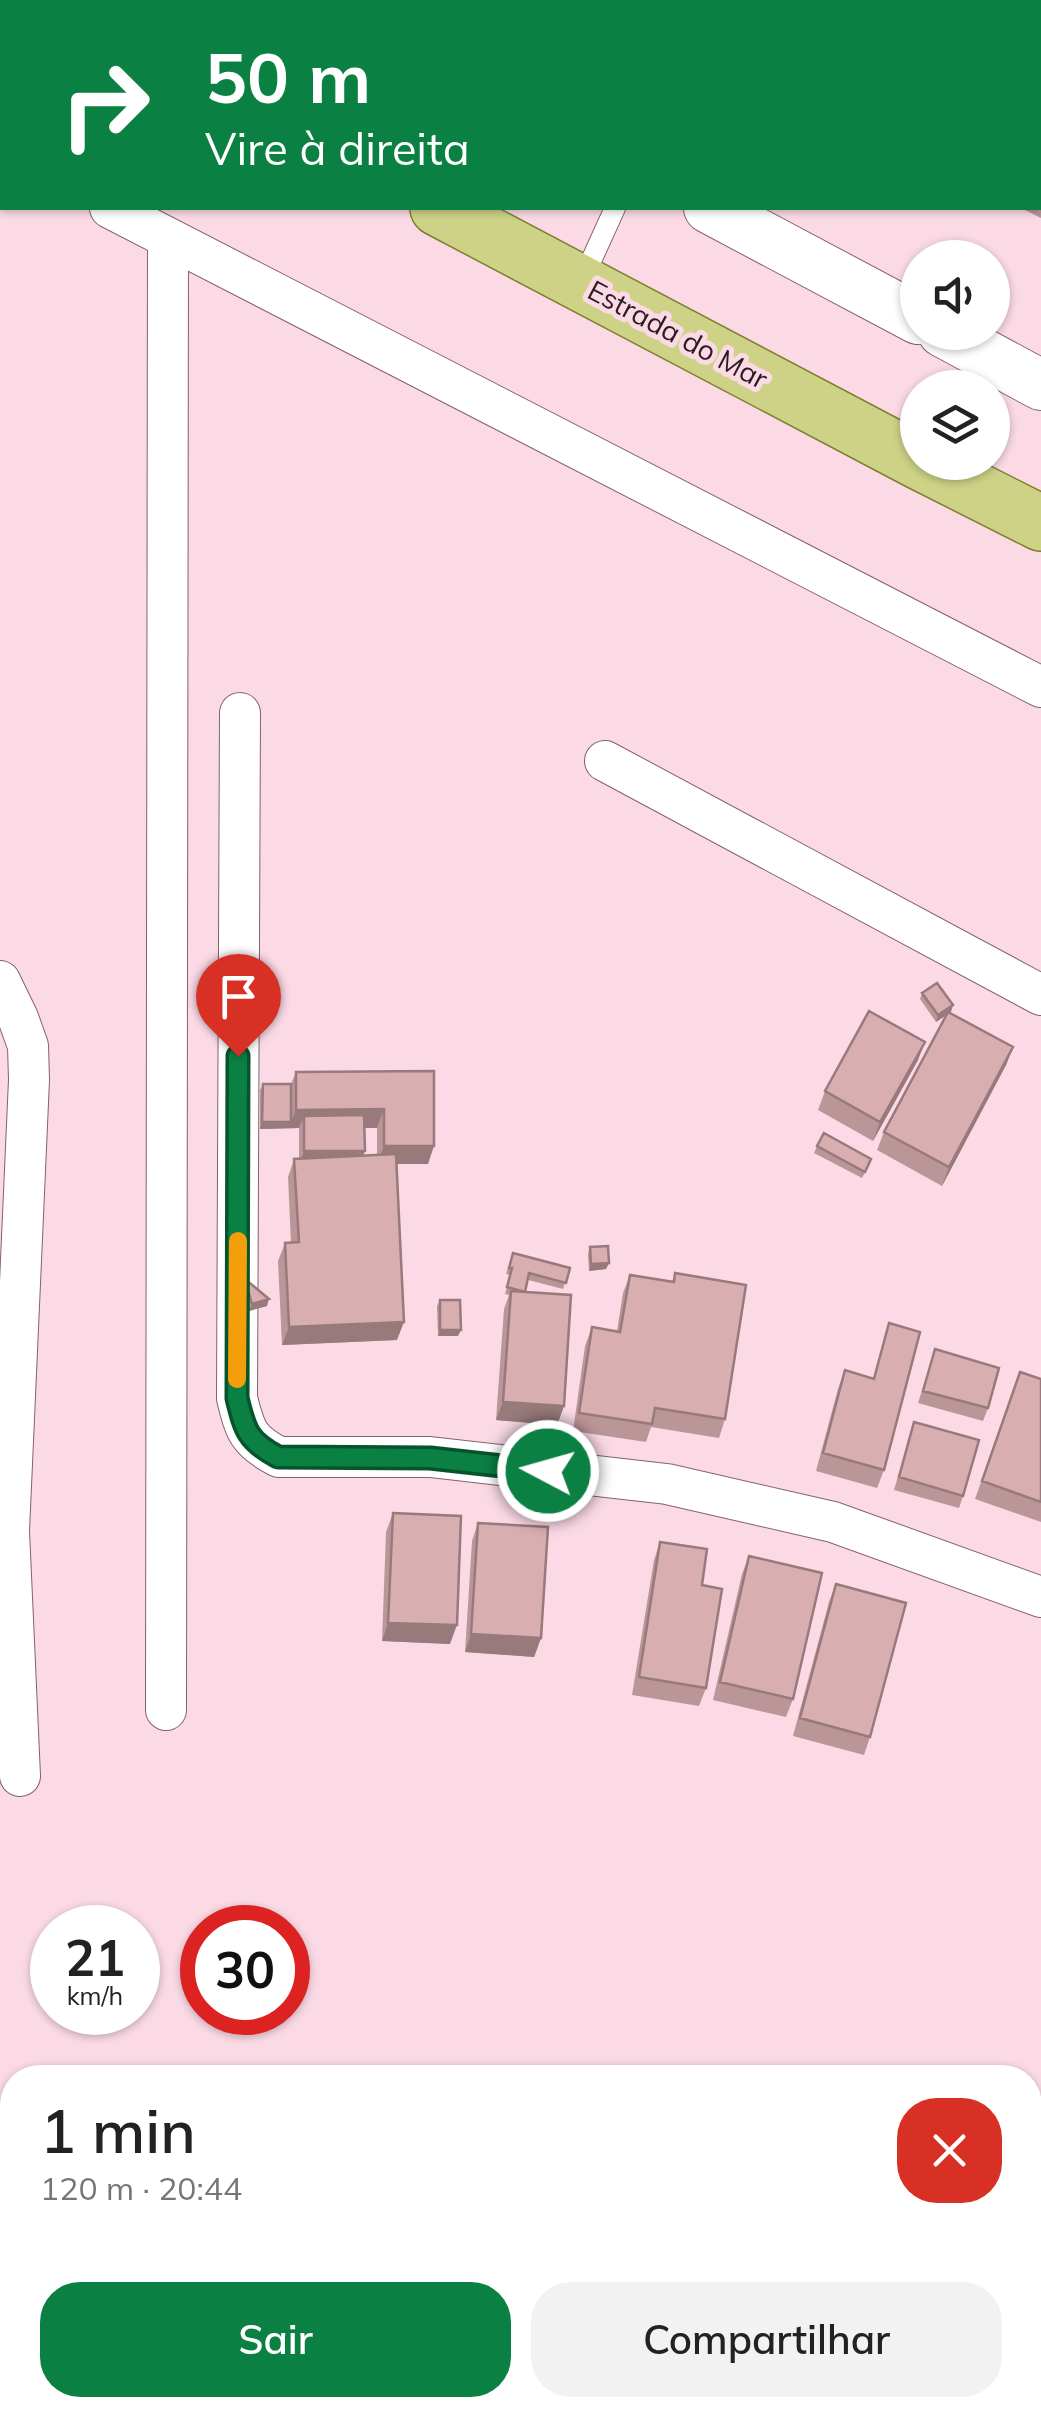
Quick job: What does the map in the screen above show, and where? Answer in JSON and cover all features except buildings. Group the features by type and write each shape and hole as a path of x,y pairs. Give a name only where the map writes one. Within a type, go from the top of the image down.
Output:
{"main road":[{"name":"Estrada do Mar","path":"442,210 900,452"},
{"name":"Estrada do Mar","path":"954,480 1033,521"}],"street":[{"path":"114,210 1041,687"},
{"path":"712,210 900,309"},
{"path":"166,1710 168,238"},
{"path":"976,350 1041,385"},
{"path":"240,713 237,1398 243,1425 258,1446 278,1457 430,1458 667,1484 833,1522 1041,1597"},
{"path":"604,761 1041,995"},
{"path":"0,981 28,1046 30,1080 9,1531 20,1776"}],"lane":[{"path":"581,283 614,210"}],"slow traffic":[{"path":"237,1379 238,1241"}],"route":[{"path":"238,1056 237,1398 243,1425 258,1446 278,1457 430,1458 548,1471"}]}
